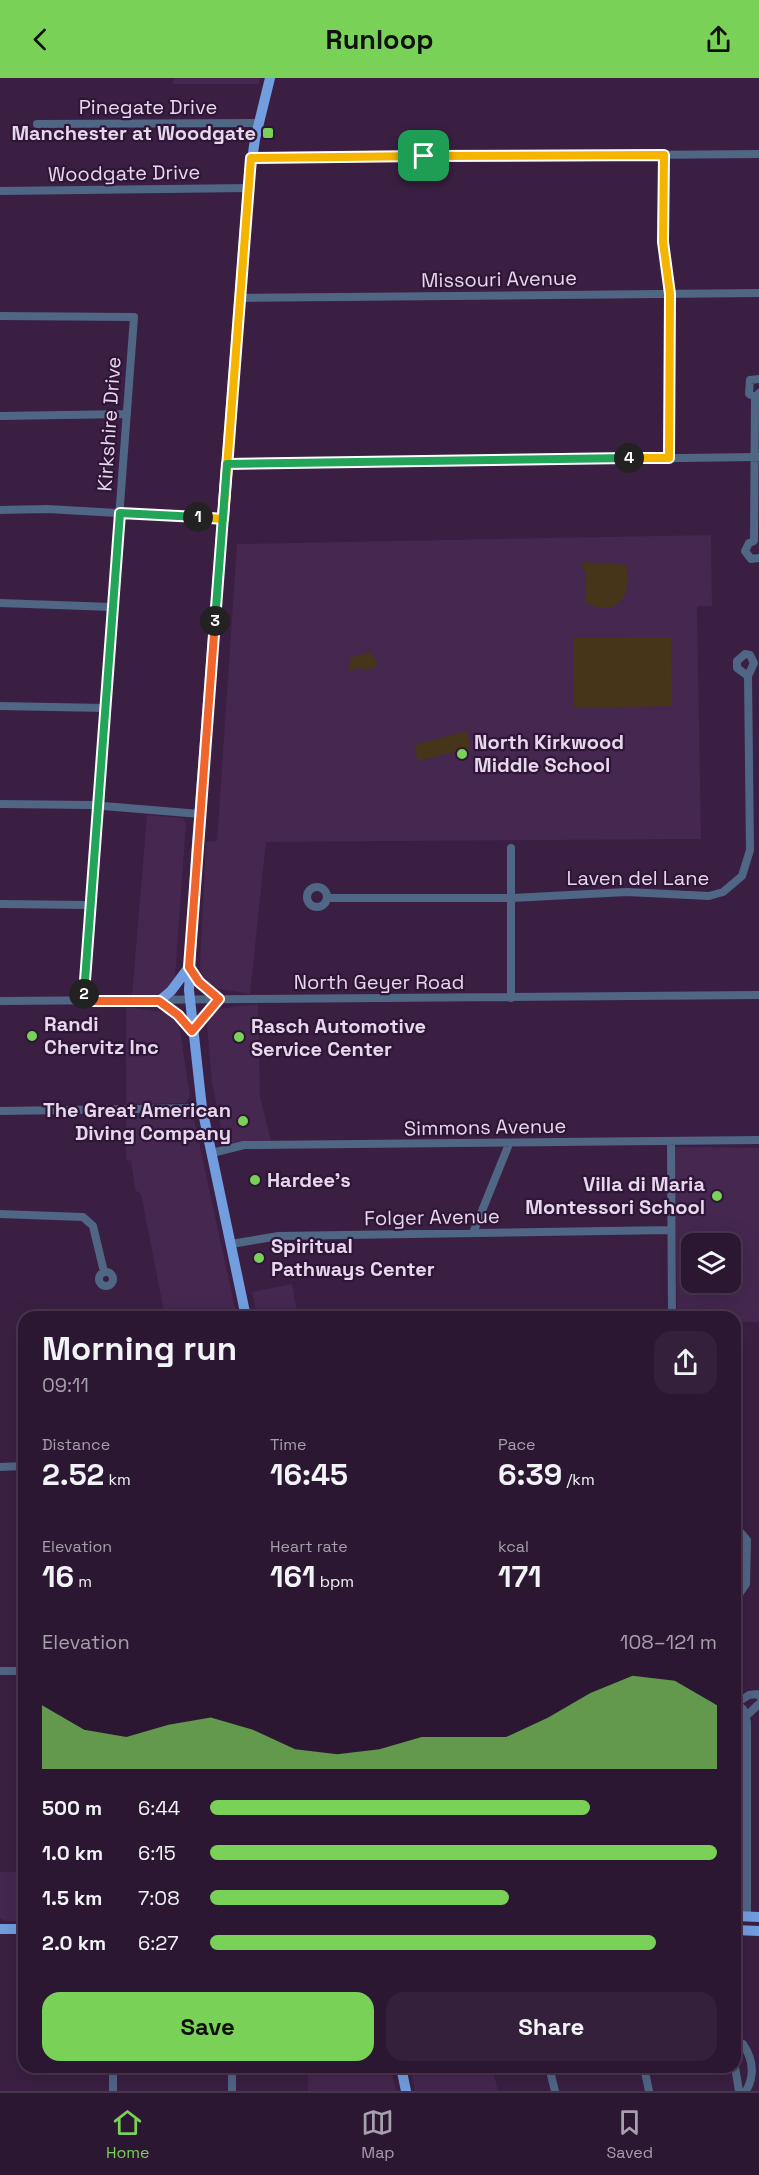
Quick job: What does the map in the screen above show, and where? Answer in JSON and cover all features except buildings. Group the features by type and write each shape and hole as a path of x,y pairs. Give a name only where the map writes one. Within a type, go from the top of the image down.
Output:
{"main road":[{"path":"245,1311 202,1108 189,1001 189,967 248,188 251,158 270,78"},
{"path":"189,967 199,982 219,999 192,1031"},
{"path":"189,967 171,991 159,1001 178,1015 192,1031"},
{"path":"741,1916 759,1917"},
{"path":"0,1929 18,1929"},
{"path":"741,1930 759,1931"},
{"path":"402,2073 406,2091"}],"street":[{"name":"Pinegate Drive","path":"37,123 259,123"},
{"path":"251,158 759,153"},
{"path":"664,155 663,242 670,294 669,458"},
{"name":"Woodgate Drive","path":"0,191 248,188"},
{"name":"Missouri Avenue","path":"240,298 759,293"},
{"name":"Kirkshire Drive","path":"0,316 134,317 83,1001"},
{"path":"759,379 750,380 748,386 749,394 757,395 757,542 749,543 745,551 751,559 759,558"},
{"path":"0,416 127,414"},
{"path":"227,464 757,457"},
{"path":"0,510 47,509 223,519"},
{"path":"0,603 112,607"},
{"name":"Laven del Lane","path":"328,898 512,898 627,892 709,896 731,886 742,876 750,850 748,676"},
{"path":"0,706 105,708"},
{"path":"0,804 98,806 200,814"},
{"path":"511,848 511,998"},
{"path":"0,904 90,905"},
{"name":"North Geyer Road","path":"0,1000 189,1001 759,995"},
{"path":"0,1110 202,1108"},
{"name":"Simmons Avenue","path":"212,1154 244,1145 759,1140"},
{"path":"671,1141 672,1311"},
{"path":"473,1233 509,1144"},
{"path":"0,1214 83,1217 93,1226 104,1272"},
{"name":"Folger Avenue","path":"231,1244 279,1236 671,1230"},
{"path":"0,1467 18,1466"},
{"path":"741,1533 747,1540 746,1584 741,1591"},
{"path":"0,1671 18,1671"},
{"path":"741,1701 749,1695 759,1696"},
{"path":"745,1717 759,1704"},
{"path":"741,1711 745,1717 747,1916"},
{"path":"741,1857 747,1857"},
{"path":"741,2043 752,2064 753,2073 746,2091"},
{"path":"113,2091 114,2073"},
{"path":"232,2073 232,2091"},
{"path":"550,2073 555,2091"},
{"path":"645,2073 649,2091"},
{"path":"736,2073 739,2091"}],"shaded area":[{"path":"174,78 260,78 259,84 172,84"},
{"name":"North Kirkwood Middle School","path":"711,535 712,606 697,606 701,839 266,842 250,994 215,988 201,978 206,842 217,841 237,544"},
{"path":"583,562 626,565 627,586 620,602 606,608 585,602 586,571 581,567"},
{"path":"671,637 672,706 574,708 573,638"},
{"path":"371,652 378,665 365,671 363,667 349,671 347,667 351,666 349,658"},
{"path":"467,731 471,748 418,761 414,745"},
{"path":"147,815 183,818 186,824 175,977 163,994 132,995"},
{"path":"258,1004 260,1096 271,1141 228,1146 224,1142 212,1083 207,1025 217,1009"},
{"path":"126,1007 169,1013 179,1023 190,1096 186,1103 126,1104"},
{"path":"126,1112 186,1112 193,1115 236,1311 164,1311 141,1194 135,1190 131,1161 126,1160"},
{"name":"Villa di Maria Montessori School","path":"674,1147 759,1148 759,1322 741,1322 741,1311 677,1311"},
{"path":"292,1284 297,1311 256,1311 252,1292"},
{"path":"0,1872 18,1872 18,1921 6,1921 0,1918"},
{"path":"17,1937 18,1937 18,1995"},
{"path":"308,2073 392,2073 396,2091 308,2091"},
{"path":"411,2073 494,2073 498,2091 415,2091"}],"place":[{"name":"Manchester at Woodgate","path":"268,133"},
{"name":"North Kirkwood Middle School","path":"462,754"},
{"name":"Randi Chervitz Inc","path":"32,1036"},
{"name":"Rasch Automotive Service Center","path":"239,1037"},
{"name":"The Great American Diving Company","path":"243,1121"},
{"name":"Hardee's","path":"255,1180"},
{"name":"Villa di Maria Montessori School","path":"717,1196"},
{"name":"Spiritual Pathways Center","path":"259,1258"}],"route":[{"path":"424,156 251,158 248,188 223,519 120,513 83,1001 159,1001 178,1015 192,1031 219,999 199,982 189,967 196,856 206,743 227,464 669,458 670,294 663,242 664,155 424,156"}]}
